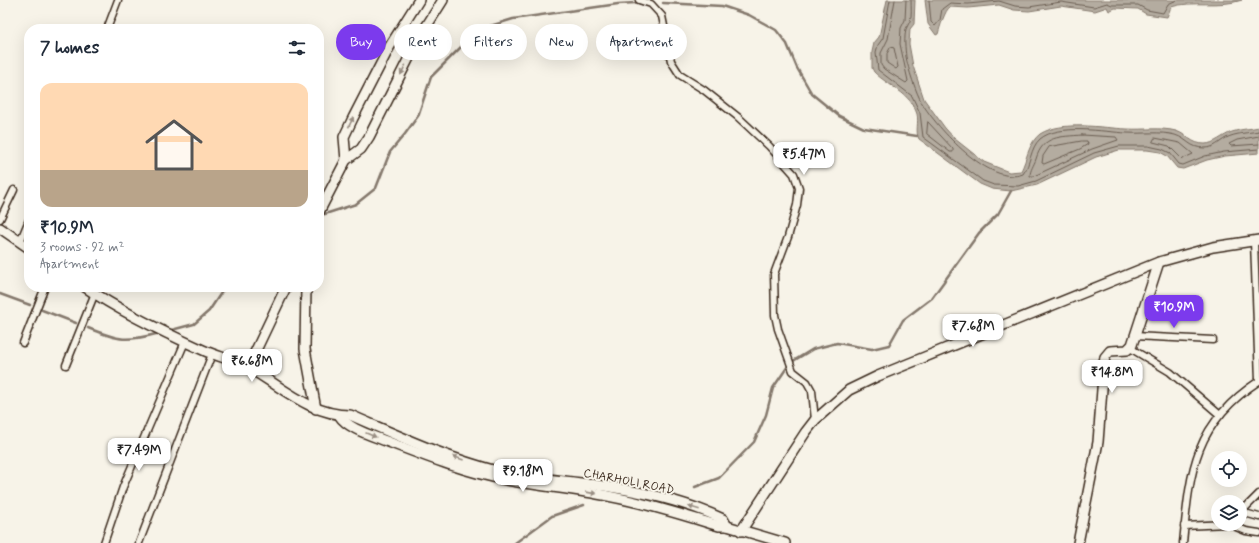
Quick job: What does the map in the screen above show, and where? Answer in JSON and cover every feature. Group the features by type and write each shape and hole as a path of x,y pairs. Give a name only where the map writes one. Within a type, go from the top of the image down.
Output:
{"street":[{"path":"109,24 118,0"},
{"path":"346,160 344,137 390,46 419,0"},
{"path":"324,202 346,160 361,149 369,137 419,38 443,0"},
{"path":"639,0 651,4 662,16 671,61 680,75 704,90 732,112 769,146 794,174 798,188 794,218 785,248 778,261 773,278 775,315 778,329 793,371 807,382 812,391 815,420"},
{"path":"0,219 14,190"},
{"path":"0,228 24,245"},
{"path":"20,242 24,232"},
{"path":"742,531 815,420 849,390 878,376 1159,262 1199,250 1257,241 1259,381 1220,415 1204,438 1194,461 1182,543"},
{"path":"1130,348 1159,262"},
{"path":"23,343 43,292"},
{"path":"66,365 90,292"},
{"name":"CHARHOLI ROAD","path":"94,292 184,342 248,367 316,409 339,415 350,415 497,471 551,483 611,487 679,503 724,519 727,526 785,543"},
{"path":"248,367 284,292"},
{"path":"306,292 305,349 316,409"},
{"path":"1134,336 1213,340"},
{"path":"104,543 123,487 184,342"},
{"path":"1078,543 1098,442 1105,357 1110,351 1130,348 1170,372 1220,415"},
{"path":"139,543 212,354"},
{"path":"1247,505 1259,494"},
{"path":"1247,514 1259,517"},
{"path":"1184,526 1211,525"},
{"path":"1246,531 1259,533"}],"water":[{"path":"887,0 915,0 914,24 910,29 909,44 913,66 924,99 955,139 984,162 1009,172 1021,171 1036,137 1049,130 1071,126 1170,130 1176,131 1200,144 1212,143 1235,131 1259,127 1259,153 1225,156 1207,160 1183,169 1177,168 1167,156 1160,152 1147,150 1119,150 1096,157 1037,185 1011,191 992,189 980,184 919,139 917,133 918,120 914,106 904,95 874,72 872,68 872,52 874,43 879,37"},
{"path":"925,0 1242,0 1224,3 1179,5 1171,7 1167,17 1146,14 1138,9 1115,8 1109,11 1107,7 1095,11 1061,6 1029,11 1014,10 999,5 968,8 950,7 941,23 938,34 936,35 928,24"}],"waterway":[{"path":"325,214 356,204 376,188 390,152 418,116 431,77 469,39 487,27 513,19 618,4 635,3"},
{"path":"663,3 722,6 749,15 776,30 787,44 797,68 812,94 839,116 864,128 917,136"},
{"path":"695,487 719,478 754,442 766,415 773,388 790,363 813,349 837,343 872,349 889,345 903,320 932,298 979,233 998,214 1011,191"},
{"path":"168,331 194,324 209,311 222,292"},
{"path":"0,294 30,305"},
{"path":"42,310 76,323"},
{"path":"88,328 108,336 123,339 139,338 160,333"},
{"path":"515,543 552,516 584,505"}]}
